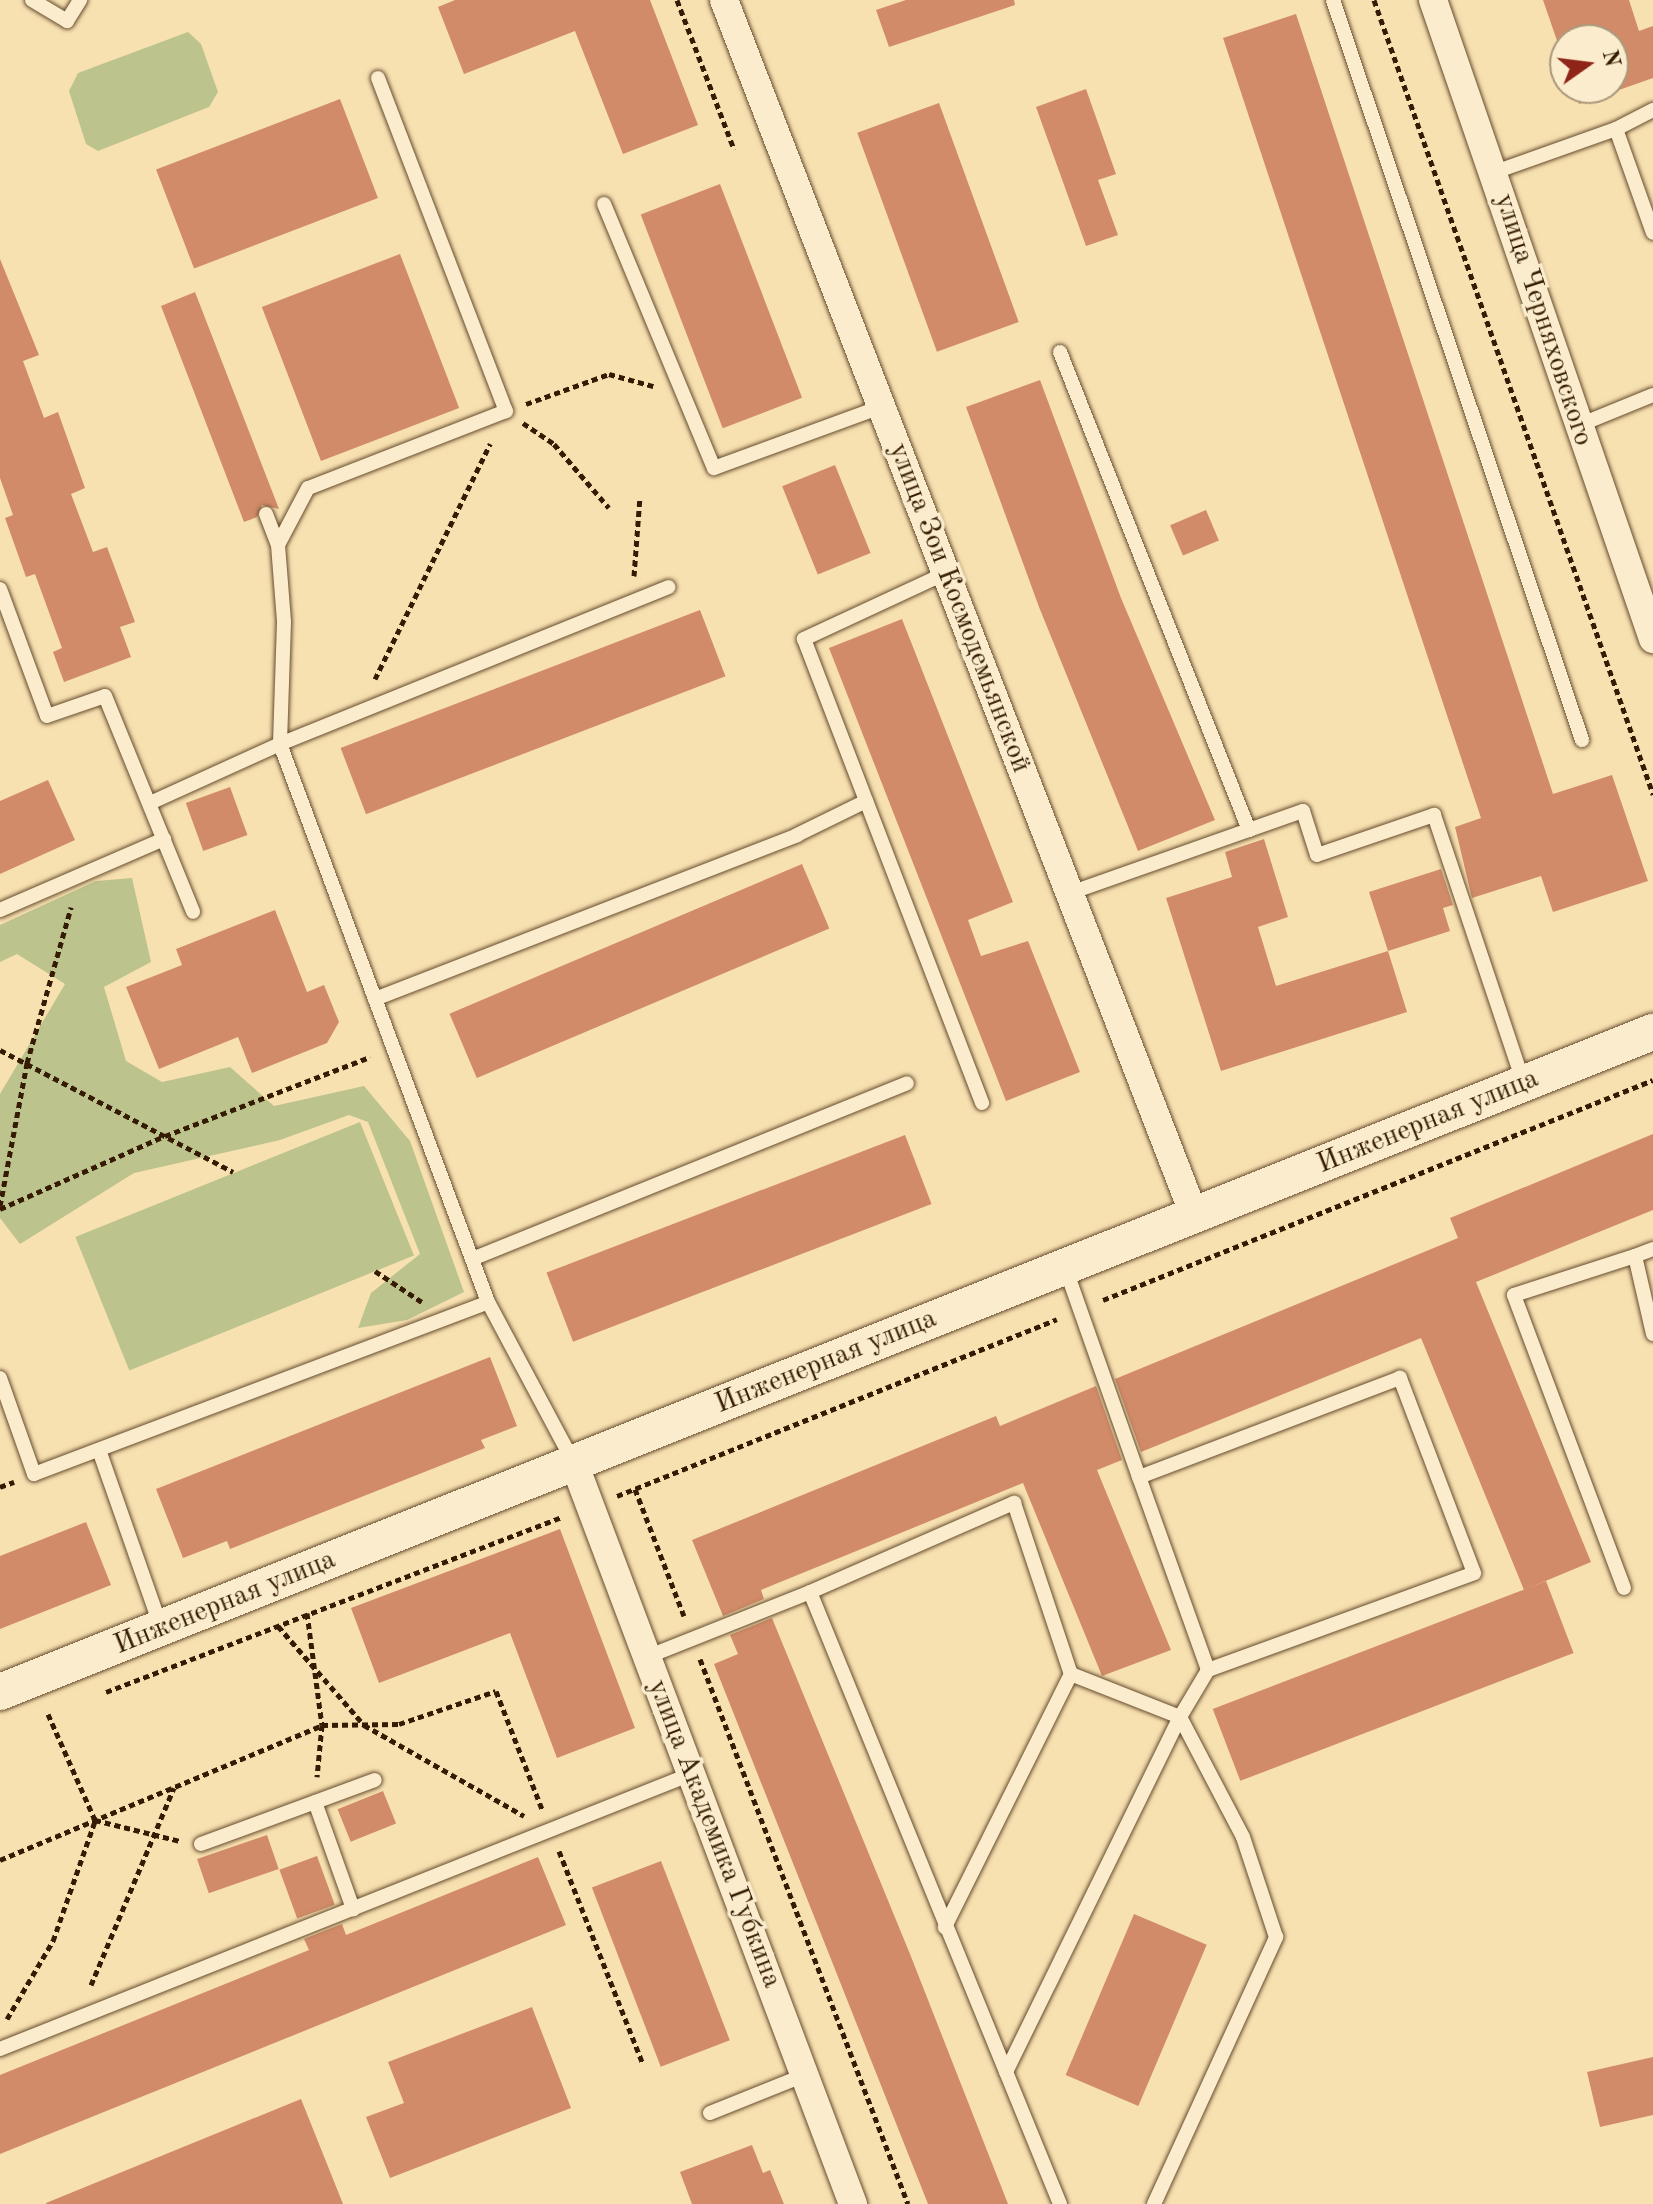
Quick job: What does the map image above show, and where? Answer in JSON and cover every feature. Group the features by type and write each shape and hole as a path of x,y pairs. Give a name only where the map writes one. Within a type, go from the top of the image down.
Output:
{"street":[{"name":"улица Зои Космодемьянской","path":"724,0 1194,1215"},
{"name":"улица Черняховского","path":"1433,0 1495,172 1577,426 1653,639"},
{"name":"Инженерная улица","path":"0,1692 1653,1032"},
{"name":"улица Академика Губкина","path":"574,1463 853,2204"}],"lane":[{"path":"32,0 67,21 80,0"},
{"path":"1333,0 1582,740"},
{"path":"278,545 308,488 506,411 378,78"},
{"path":"1495,172 1616,129 1653,110"},
{"path":"1616,129 1653,233"},
{"path":"604,204 714,468 881,407"},
{"path":"1060,352 1249,830"},
{"path":"1577,426 1653,395"},
{"path":"266,514 278,545 284,622 280,744 488,1302 574,1463"},
{"path":"946,573 804,639 982,1103"},
{"path":"150,803 280,744 669,587"},
{"path":"0,589 47,716 105,696 193,912"},
{"path":"375,999 797,835 866,801"},
{"path":"1070,893 1303,811 1317,855 1434,815 1524,1084"},
{"path":"0,910 164,839"},
{"path":"472,1259 907,1083"},
{"path":"1624,1588 1514,1295 1653,1249"},
{"path":"1635,1256 1653,1334"},
{"path":"1065,1267 1208,1670"},
{"path":"0,1378 34,1474 488,1302"},
{"path":"1006,2072 1180,1717 1208,1670 1474,1573 1400,1378 1139,1477"},
{"path":"99,1450 162,1628"},
{"path":"647,1657 810,1592 1014,1503 1071,1674 945,1927"},
{"path":"810,1592 1060,2204"},
{"path":"1071,1674 1180,1717 1243,1837 1276,1937 1154,2204"},
{"path":"0,2049 691,1774"},
{"path":"201,1844 375,1780"},
{"path":"315,1802 353,1909"},
{"path":"710,2113 805,2075"}],"path":[{"path":"677,0 734,149"},
{"path":"1374,0 1653,794"},
{"path":"358,713 506,411 609,374 683,394"},
{"path":"506,411 554,444 609,508"},
{"path":"632,602 640,497"},
{"path":"0,1207 27,1063 79,875"},
{"path":"0,1207 165,1136 393,1048"},
{"path":"0,1050 233,1172"},
{"path":"91,1698 635,1489 1653,1080"},
{"path":"375,1271 446,1318"},
{"path":"635,1489 908,2204"},
{"path":"304,1573 322,1725 315,1802"},
{"path":"278,1626 364,1725 551,1830"},
{"path":"0,1860 322,1725 399,1724 496,1691 642,2062"},
{"path":"36,1719 62,1709"},
{"path":"0,2030 53,1941 95,1820 48,1714"},
{"path":"77,2018 174,1787"},
{"path":"95,1820 153,1836 201,1844"}],"green space":[{"path":"188,32 201,44 218,92 209,107 98,151 86,144 69,91 78,73"},
{"path":"132,878 151,962 104,987 126,1061 162,1082 230,1067 274,1106 364,1086 410,1141 464,1292 407,1320 358,1328 371,1293 420,1254 368,1122 349,1115 280,1140 134,1173 20,1244 0,1218 0,1094 65,984 17,954 0,962 0,925 96,881"},
{"path":"360,1122 414,1256 129,1371 75,1237"}],"building":[{"path":"455,0 650,0 698,125 623,154 575,31 464,74 438,7"},
{"path":"906,0 1014,0 1015,5 889,47 876,10"},
{"path":"1543,0 1629,0 1639,31 1653,26 1653,78 1629,86 1629,24 1551,24"},
{"path":"1296,14 1553,794 1612,775 1648,881 1553,912 1541,876 1472,898 1455,827 1481,818 1223,38"},
{"path":"1086,89 1116,174 1098,180 1118,235 1086,246 1036,107"},
{"path":"340,99 378,198 194,269 156,170"},
{"path":"939,103 1019,322 937,352 857,133"},
{"path":"720,184 802,398 723,428 641,214"},
{"path":"400,254 459,408 321,461 262,307"},
{"path":"0,259 39,355 23,361 44,418 58,412 85,488 71,494 93,552 107,547 135,622 120,627 131,657 64,682 53,652 62,648 35,574 26,577 5,518 13,515 0,478"},
{"path":"195,292 279,509 262,505 257,517 244,522 161,306"},
{"path":"1040,380 1121,598 1215,820 1138,851 1039,607 966,407"},
{"path":"835,465 871,553 818,574 782,486"},
{"path":"1206,510 1219,540 1183,556 1170,525"},
{"path":"700,610 725,676 366,814 341,748"},
{"path":"902,619 1013,902 968,920 981,956 1028,941 1080,1072 1006,1101 829,648"},
{"path":"48,780 75,840 0,874 0,801"},
{"path":"230,787 247,835 203,851 186,803"},
{"path":"1264,839 1288,917 1258,927 1276,986 1388,951 1407,1012 1221,1071 1166,898 1232,877 1225,852"},
{"path":"802,864 829,928 477,1078 449,1014"},
{"path":"1441,869 1453,905 1443,908 1450,931 1388,951 1369,892"},
{"path":"275,910 307,992 324,985 339,1022 327,1043 252,1073 238,1037 159,1069 126,987 182,965 176,949"},
{"path":"1653,1134 1653,1210 1476,1282 1591,1562 1524,1590 1421,1338 1141,1452 1115,1379 1458,1238 1450,1218"},
{"path":"905,1135 932,1204 573,1342 547,1273"},
{"path":"490,1357 517,1426 481,1440 485,1448 230,1549 227,1541 183,1558 156,1489"},
{"path":"1096,1386 1122,1460 1097,1470 1171,1650 1102,1676 1023,1483 761,1590 764,1599 723,1616 692,1540 996,1416 1000,1426"},
{"path":"86,1522 111,1585 0,1629 0,1556"},
{"path":"560,1529 635,1728 557,1758 510,1633 379,1683 351,1608"},
{"path":"1546,1581 1574,1653 1240,1781 1213,1709"},
{"path":"772,1618 910,1954 1008,2204 928,2204 714,1664 738,1654 730,1635"},
{"path":"383,1791 396,1823 351,1842 338,1809"},
{"path":"267,1835 279,1869 209,1893 197,1859"},
{"path":"317,1856 335,1905 297,1919 279,1870"},
{"path":"538,1857 566,1925 0,2154 0,2075 309,1950 304,1939 342,1924 346,1935"},
{"path":"661,1861 730,2040 661,2067 592,1888"},
{"path":"1134,1914 1207,1945 1138,2106 1066,2075"},
{"path":"532,2007 571,2108 390,2178 366,2117 404,2103 388,2062"},
{"path":"1653,2057 1653,2115 1600,2127 1587,2072"},
{"path":"301,2099 343,2204 46,2204 46,2203"},
{"path":"752,2145 763,2173 770,2170 784,2204 692,2204 680,2172"}]}
